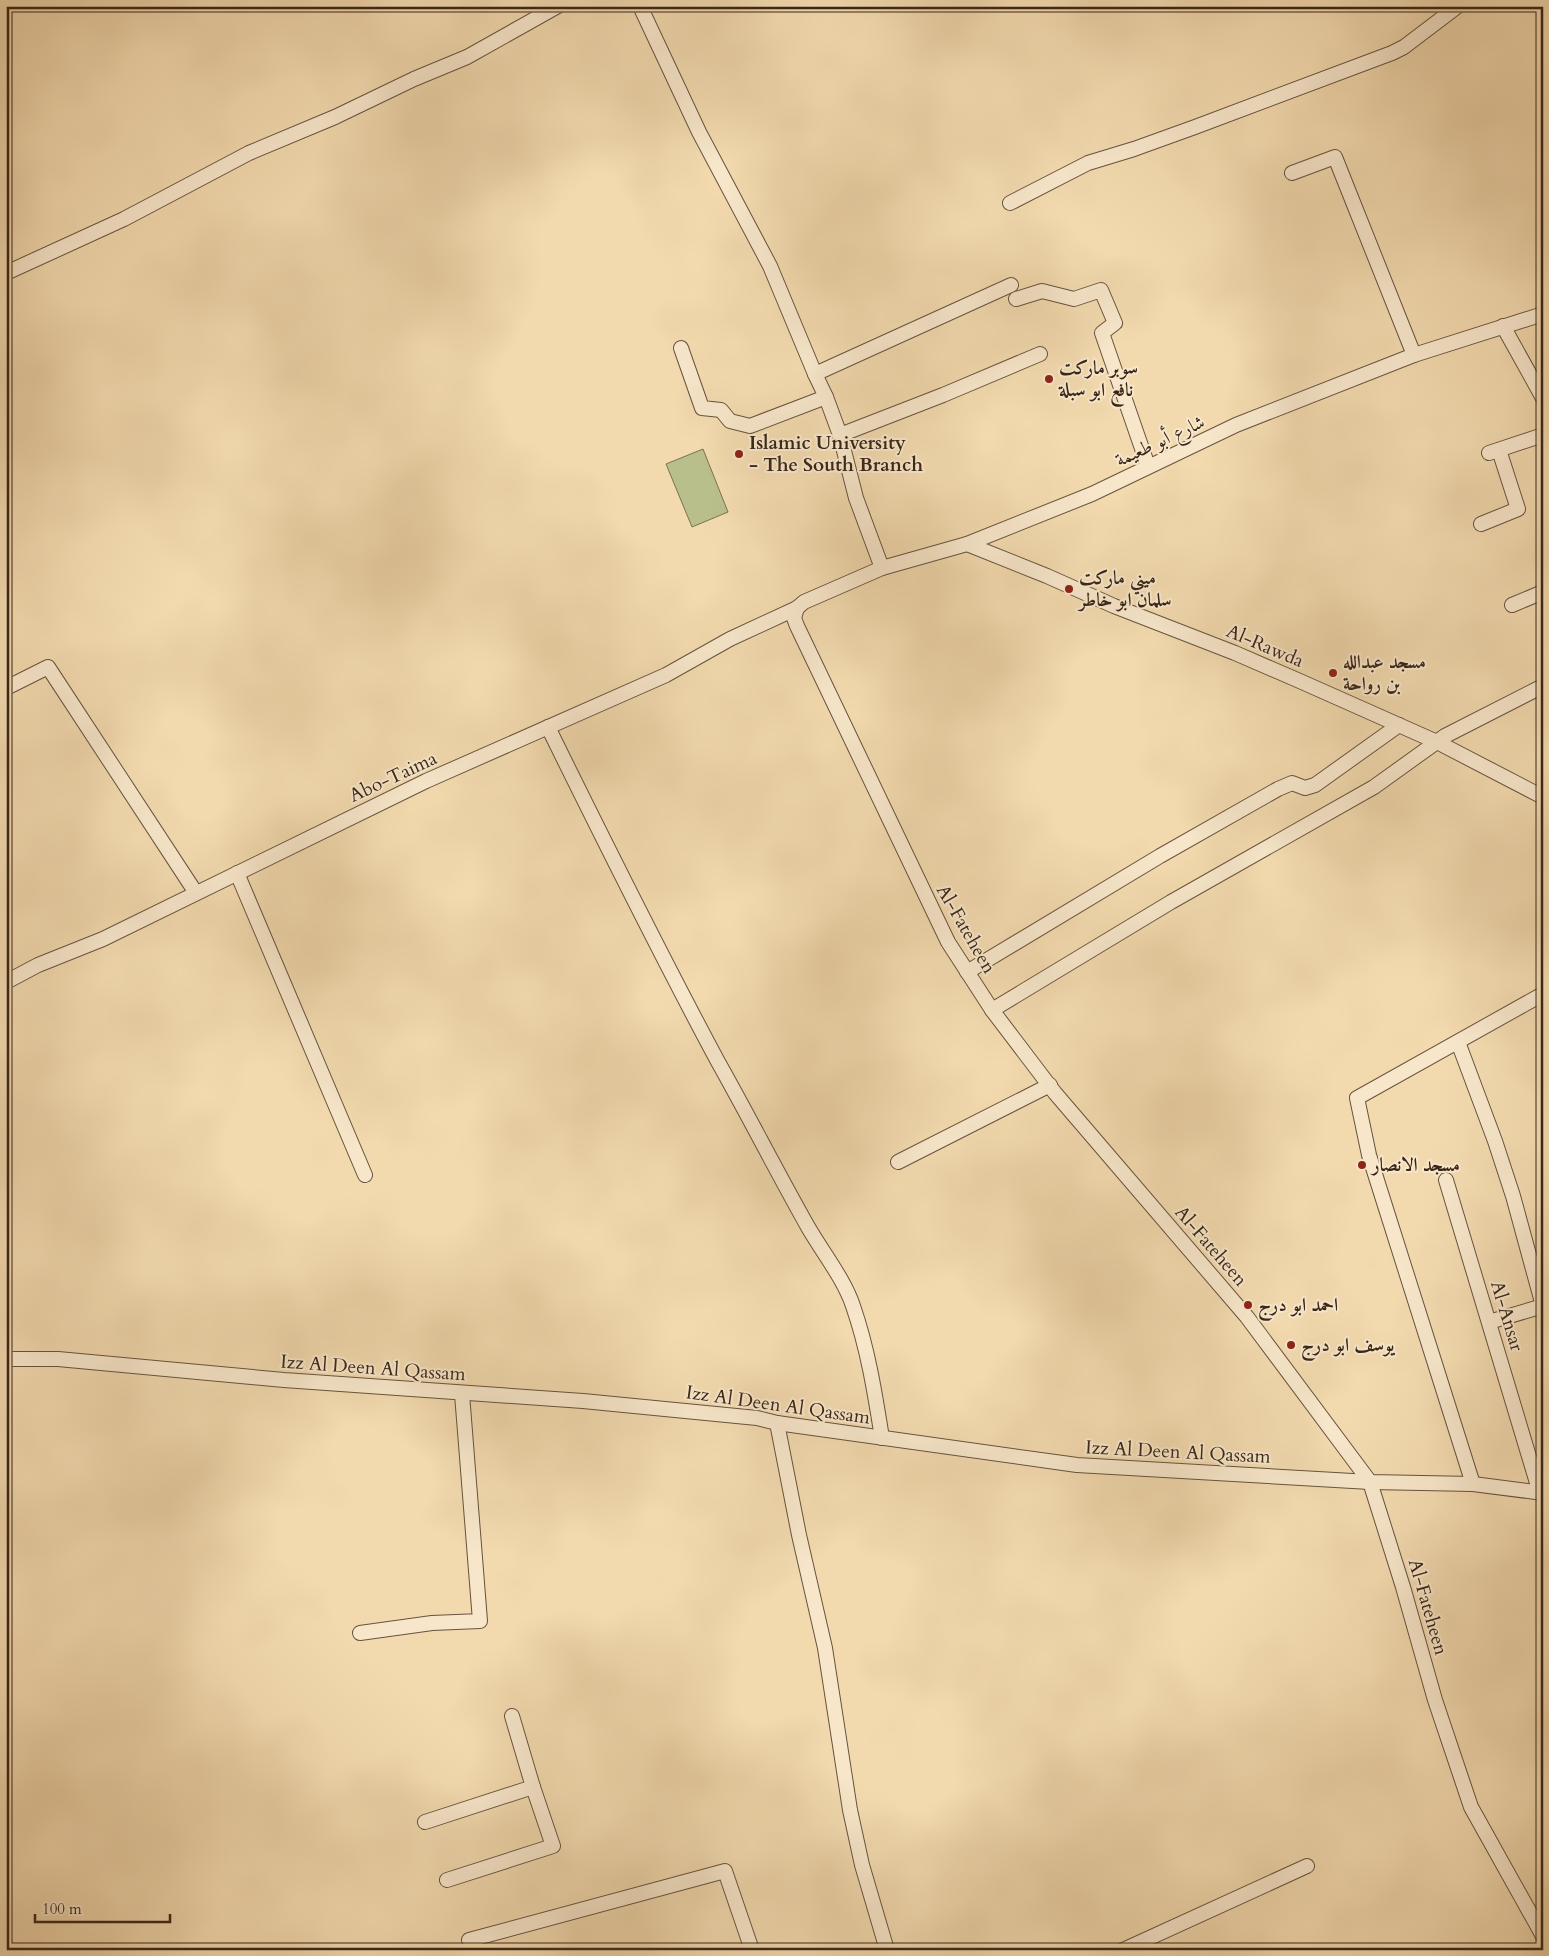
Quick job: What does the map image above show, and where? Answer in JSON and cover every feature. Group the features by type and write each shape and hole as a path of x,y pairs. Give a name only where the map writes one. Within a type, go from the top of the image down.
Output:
{"street":[{"path":"6,273 124,219 249,153 335,117 414,78 466,57 558,6"},
{"path":"640,6 699,132 770,266 814,374 826,397 840,435 856,498 882,568"},
{"path":"1010,202 1088,163 1195,128 1404,47 1458,6"},
{"path":"1292,173 1336,157 1414,355"},
{"path":"814,374 1011,285"},
{"path":"1016,299 1042,291 1074,299 1101,290 1115,323 1102,333 1148,466"},
{"name":"شارع أبو طعيمة","path":"797,608 804,602 882,568 967,544 1092,494 1236,425 1414,355 1543,314"},
{"path":"1504,326 1543,398"},
{"path":"681,348 702,408 721,410 730,422 750,426 826,397"},
{"path":"840,435 943,395 1040,354"},
{"path":"1481,524 1518,509 1494,452 1543,435"},
{"name":"Al-Rawda","path":"967,544 1047,576 1114,606 1235,653 1399,725 1437,742 1543,797"},
{"path":"1512,605 1543,592"},
{"name":"Abo-Taima","path":"6,982 38,966 103,939 315,837 333,826 426,781 666,675 730,639 797,608"},
{"name":"Al-Fateheen","path":"797,608 794,618 796,626 862,759 905,855 948,942 967,972 992,1010 1050,1085 1247,1316 1370,1482 1403,1587 1435,1700 1468,1801 1543,1936"},
{"path":"6,688 48,667 196,893"},
{"path":"992,1010 1172,902 1374,787 1445,736 1543,686"},
{"path":"967,972 1152,860 1278,789 1292,783 1305,788 1315,785 1399,725"},
{"path":"548,727 629,892 709,1043 824,1256 845,1286 854,1306 872,1374 882,1438"},
{"path":"237,873 365,1175"},
{"path":"1472,1484 1369,1155 1357,1098 1543,994"},
{"path":"1458,1042 1495,1141 1513,1196 1542,1299 1489,1322"},
{"path":"898,1162 1050,1085"},
{"name":"Al-Ansar","path":"1446,1180 1541,1493"},
{"name":"Izz Al Deen Al Qassam","path":"6,1359 58,1359 462,1394 593,1402 757,1418 777,1423 1077,1465 1370,1482 1472,1484 1541,1493"},
{"path":"360,1634 432,1623 480,1621 462,1394"},
{"path":"777,1423 799,1535 825,1648 850,1810 862,1864 887,1950"},
{"path":"447,1880 554,1846 533,1787 512,1716"},
{"path":"425,1822 533,1787"},
{"path":"1123,1950 1307,1866"},
{"path":"469,1940 725,1871 752,1950"}],"green space":[{"path":"703,449 728,512 692,527 666,464"}],"place":[{"name":"سوبر ماركت نافع ابو سبلة","path":"1049,379"},
{"name":"Islamic University - The South Branch","path":"739,454"},
{"name":"ميني ماركت سلمان ابو خاطر","path":"1069,589"},
{"name":"مسجد عبدالله بن رواحة","path":"1333,673"},
{"name":"مسجد الانصار","path":"1362,1165"},
{"name":"احمد ابو درج","path":"1248,1305"},
{"name":"يوسف ابو درج","path":"1291,1345"}]}
